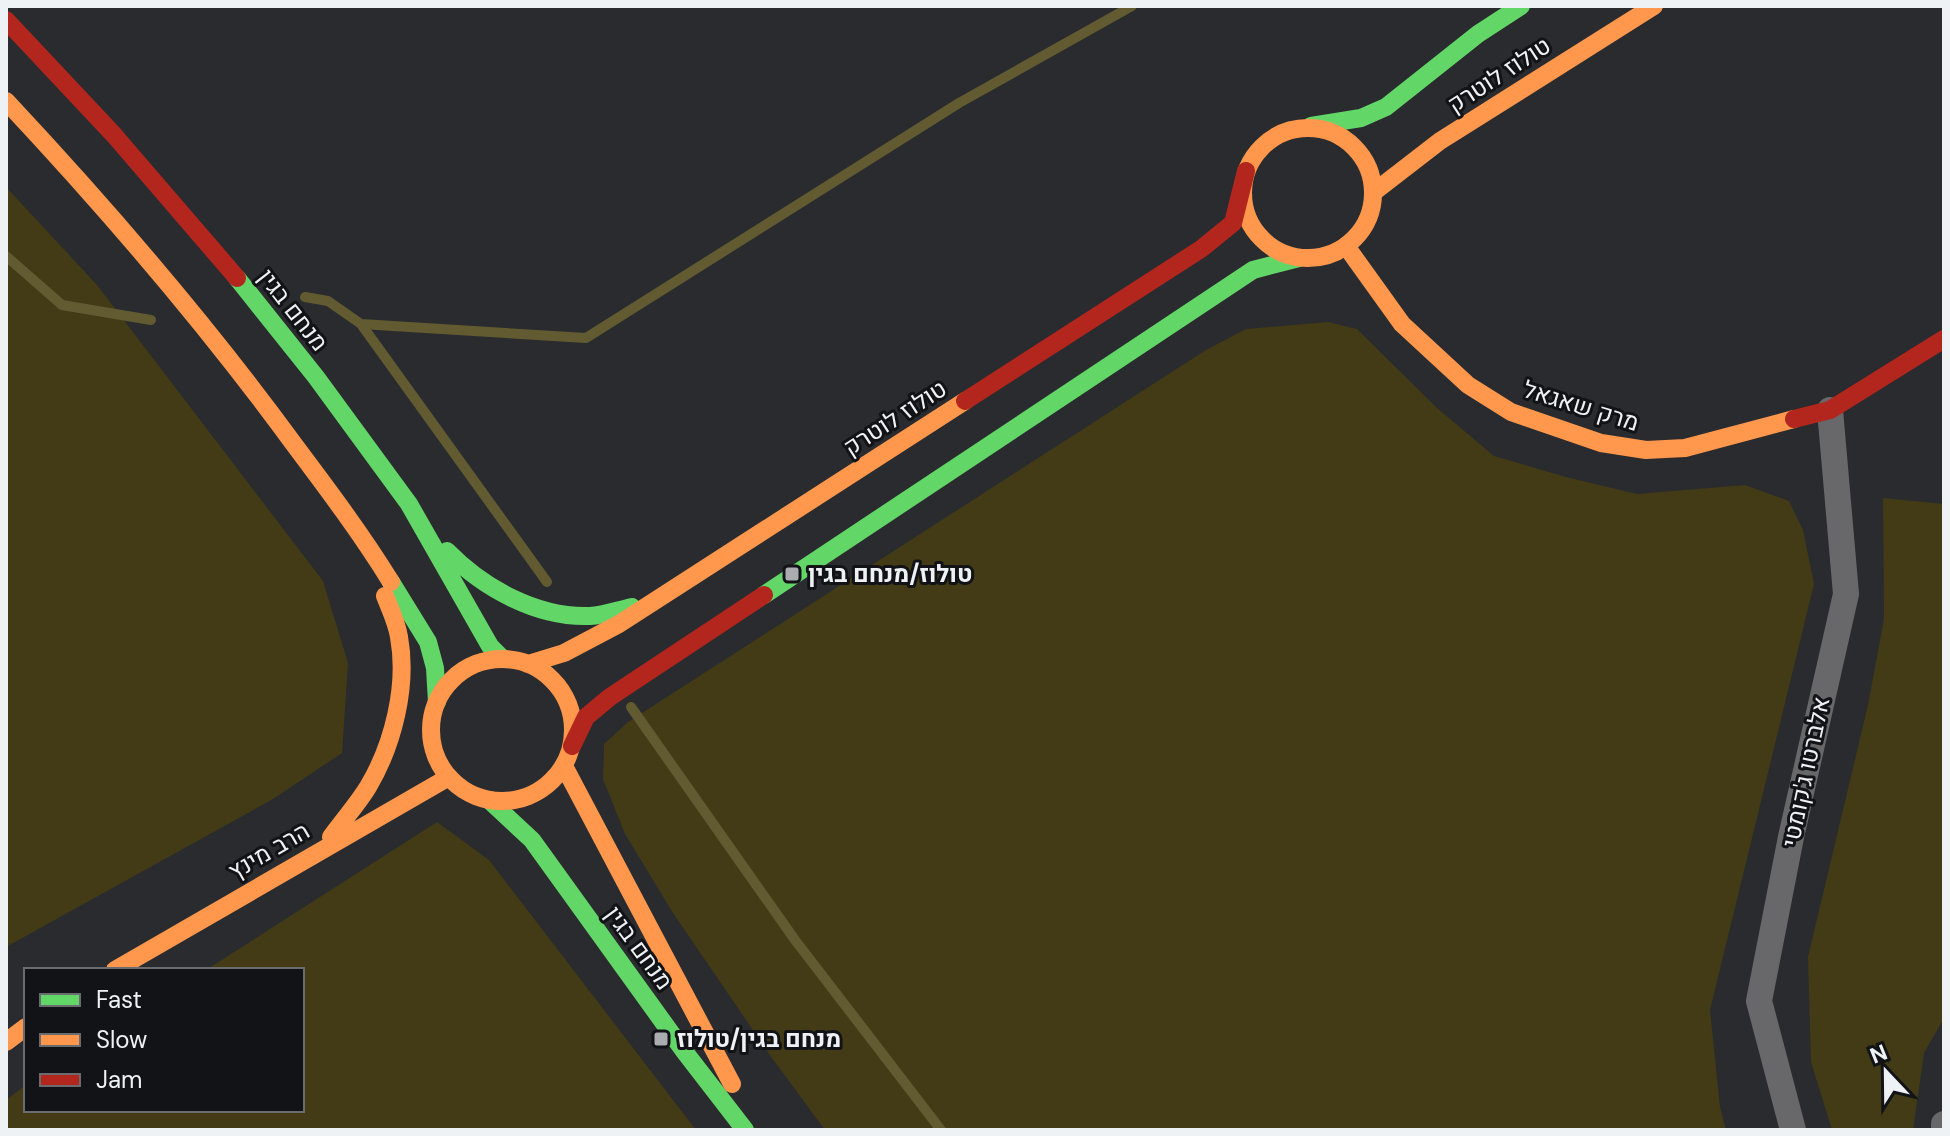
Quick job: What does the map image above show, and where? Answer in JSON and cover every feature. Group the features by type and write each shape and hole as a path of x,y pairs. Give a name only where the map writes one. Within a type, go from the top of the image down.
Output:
{"main road":[{"name":"טולוז לוטרק","path":"1302,127 1361,118 1386,107 1478,34 1521,6"},
{"name":"טולוז לוטרק","path":"1374,192 1440,141 1654,6"},
{"name":"מנחם בגין","path":"6,20 121,141 302,359 410,506 490,646 503,659"},
{"path":"6,101 78,178 177,293 257,393 364,538 428,642 435,668 437,702"},
{"path":"572,746 573,726 569,706 560,688 546,674 528,664 503,659 471,666 445,687 432,721 432,741 438,761 449,777 467,792 489,800 513,800 533,794 551,782 564,766 586,717 610,697 1253,270 1299,258 1331,254 1346,246 1361,231 1371,212 1374,192 1370,170 1352,144 1324,129 1302,127 1284,131 1267,141 1254,154 1242,190 1244,209 1252,227 1265,242 1299,258"},
{"name":"טולוז לוטרק","path":"528,664 575,650 653,602 1201,249 1233,223 1246,171"},
{"name":"מרק שאגאל","path":"1346,246 1402,324 1468,385 1511,412 1601,443 1646,450 1685,448 1830,410 1944,339"},
{"path":"410,506 456,561 489,585 519,599 553,612 590,616 653,602"},
{"path":"324,847 370,784 394,725 399,637 364,538"},
{"name":"מנחם בגין","path":"564,766 722,1068 759,1130"},
{"name":"הרב מינץ","path":"118,968 449,777"},
{"name":"מנחם בגין","path":"489,800 532,840 745,1130"},
{"path":"6,1042 24,1028"}],"street":[{"name":"אלברטו ג'קומטי","path":"1793,1130 1759,1001 1791,837 1846,594 1830,410"},
{"path":"1944,1124 1944,1130"}],"shaded area":[{"path":"6,187 97,285 323,581 348,663 342,753 273,799 6,947"},
{"path":"1328,322 1357,329 1437,408 1494,456 1637,494 1745,485 1789,501 1803,530 1814,584 1710,1010 1720,1107 1726,1130 825,1130 673,913 625,834 603,779 604,744 628,722 1206,350 1246,329"},
{"path":"1883,498 1944,504 1944,1018 1924,1053 1913,1130 1832,1130 1811,1062 1808,957 1868,705 1884,619"},
{"path":"437,822 489,860 696,1130 6,1130 6,1100 24,1086 24,1112 304,1112 304,968 209,968"}],"waterway":[{"path":"305,297 328,301 361,324 586,338 959,103 1132,6"},
{"path":"6,256 62,305 151,320"},
{"path":"361,324 547,582"},
{"path":"631,707 795,940 941,1130"}],"traffic: fast":[{"path":"1311,126 1361,118 1386,107 1478,34 1521,6"},
{"path":"764,595 1253,270 1299,258"},
{"path":"237,278 316,377 409,504 490,646 503,659"},
{"path":"447,551 494,588 550,612 590,616 632,607"},
{"path":"391,582 428,642 435,668 437,702"},
{"path":"489,800 532,840 745,1130"}],"traffic: slow":[{"path":"1374,192 1440,141 1654,6"},
{"path":"6,101 120,227 228,357 333,497 391,582"},
{"path":"1308,128 1333,133 1354,147 1368,168 1373,193 1368,218 1354,239 1333,253 1308,258 1283,253 1262,239 1248,218 1243,193 1248,168 1262,147 1283,133 1308,128"},
{"path":"1346,246 1402,324 1468,385 1511,412 1601,443 1646,450 1685,448 1794,419"},
{"path":"528,664 564,653 619,624 965,401"},
{"path":"331,837 364,794 377,771 396,715 401,656 397,627 385,596"},
{"path":"502,659 529,665 552,680 567,703 573,730 567,757 552,780 529,795 502,801 475,795 452,780 437,757 431,730 437,703 452,680 475,665 502,659"},
{"path":"564,766 732,1084"},
{"path":"118,968 449,777"},
{"path":"6,1042 24,1028"}],"traffic: jam":[{"path":"6,20 114,135 237,278"},
{"path":"965,401 1201,249 1233,223 1246,171"},
{"path":"1794,419 1830,410 1944,339"},
{"path":"572,746 586,717 610,697 764,595"}],"place":[{"name":"טולוז/מנחם בגין","path":"792,574"},
{"name":"מנחם בגין/טולוז","path":"661,1039"}]}
